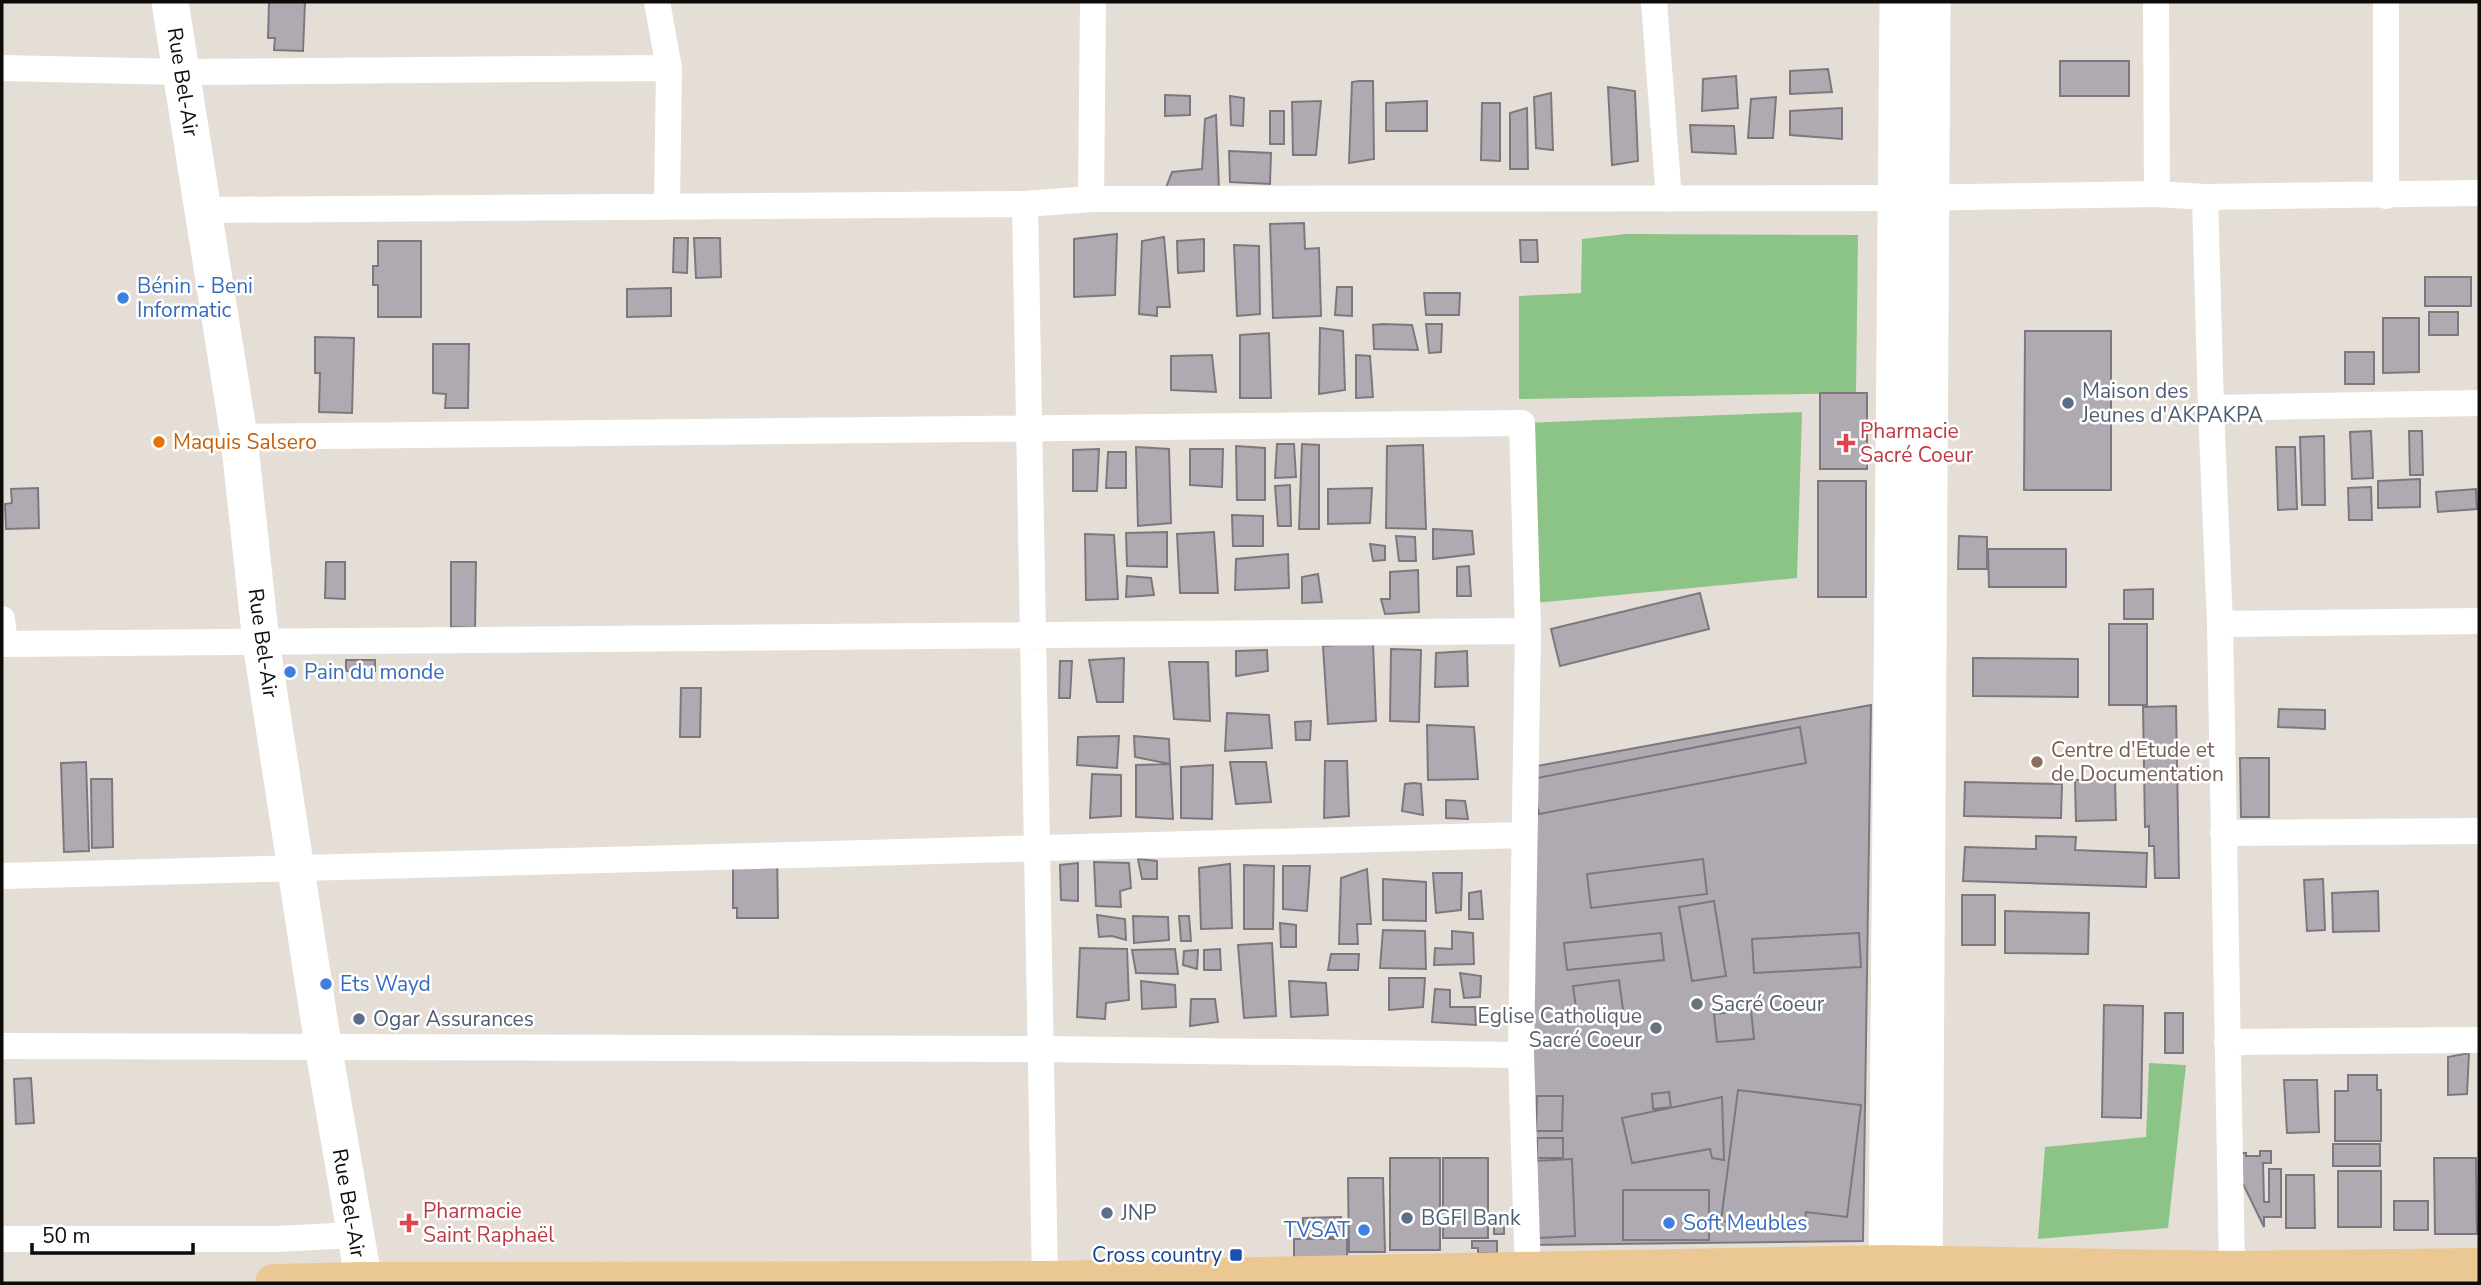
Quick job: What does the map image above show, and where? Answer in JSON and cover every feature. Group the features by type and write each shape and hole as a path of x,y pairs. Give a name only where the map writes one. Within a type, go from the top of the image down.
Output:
{"main road":[{"name":"Rue Bel-Air","path":"170,2 239,437 261,642 323,1045 364,1282"},
{"path":"1898,2 1914,197 1924,1274"},
{"path":"1886,1274 1914,197 1932,2"},
{"path":"274,1283 1310,1279 1528,1272 1924,1274 2479,1267"}],"street":[{"path":"657,2 669,68 667,205"},
{"path":"1091,200 1093,2"},
{"path":"1654,2 1669,199"},
{"path":"2156,2 2157,194"},
{"path":"2386,2 2386,195"},
{"path":"2,68 181,72 669,68"},
{"path":"204,210 1025,204 1091,200 1669,199 2157,194 2205,197 2479,193"},
{"path":"2205,197 2220,624 2232,1270"},
{"path":"1025,204 1045,1280"},
{"path":"2211,408 2479,403"},
{"path":"239,437 1522,423 1528,631 1521,1055 1528,1272"},
{"path":"2220,624 2479,621"},
{"path":"3,636 261,642 1528,631"},
{"path":"2223,833 2479,831"},
{"path":"2,876 1523,835"},
{"path":"2227,1042 2479,1040"},
{"path":"2,1046 1041,1049 1521,1055"},
{"path":"2,1239 277,1239 354,1235"}],"green space":[{"path":"1626,234 1858,235 1856,393 1519,399 1519,296 1581,293 1582,239"},
{"path":"1802,412 1797,578 1535,603 1522,423"},
{"path":"2149,1063 2186,1065 2168,1228 2038,1239 2045,1147 2146,1137"}],"building":[{"path":"269,2 305,2 303,51 274,50 275,38 268,38"},
{"path":"2060,61 2129,61 2129,96 2060,96"},
{"path":"1828,69 1832,92 1790,94 1790,71"},
{"path":"1736,76 1738,108 1702,111 1703,79"},
{"path":"1373,81 1374,159 1349,163 1352,82"},
{"path":"1608,87 1635,91 1638,161 1612,165"},
{"path":"1551,93 1553,150 1536,148 1534,97"},
{"path":"1165,95 1190,96 1190,115 1165,116"},
{"path":"1230,96 1244,98 1243,126 1231,125"},
{"path":"1776,97 1773,138 1748,138 1751,99"},
{"path":"1321,101 1316,155 1293,155 1292,102"},
{"path":"1427,101 1427,131 1386,131 1386,103"},
{"path":"1482,103 1500,103 1500,161 1481,160"},
{"path":"1527,108 1528,169 1510,169 1510,113"},
{"path":"1842,108 1842,139 1790,135 1790,111"},
{"path":"1270,111 1284,111 1284,144 1270,144"},
{"path":"1216,115 1219,189 1164,193 1172,172 1202,169 1205,119"},
{"path":"1690,125 1734,126 1736,154 1692,152"},
{"path":"1229,151 1271,153 1270,184 1230,182"},
{"path":"1304,223 1305,249 1319,248 1321,316 1273,318 1270,224"},
{"path":"1117,234 1115,295 1074,297 1074,239"},
{"path":"1164,237 1170,307 1157,307 1157,316 1139,314 1142,241"},
{"path":"674,238 688,238 687,273 673,272"},
{"path":"694,238 720,238 721,277 696,278"},
{"path":"1204,239 1204,271 1178,273 1177,241"},
{"path":"1520,240 1537,240 1538,262 1521,262"},
{"path":"378,241 421,241 421,317 378,317 378,285 373,285 373,266 378,266"},
{"path":"1234,245 1259,246 1260,314 1237,316"},
{"path":"2425,277 2471,277 2471,306 2425,306"},
{"path":"1337,287 1352,287 1352,316 1335,315"},
{"path":"671,288 671,316 627,317 627,289"},
{"path":"1424,293 1460,293 1459,315 1426,315"},
{"path":"2429,312 2458,312 2458,335 2429,335"},
{"path":"2383,318 2419,318 2419,372 2383,373"},
{"path":"1426,324 1442,324 1441,352 1429,353"},
{"path":"1373,325 1412,325 1418,350 1374,349"},
{"path":"1320,328 1343,331 1345,390 1319,394"},
{"path":"2025,331 2111,331 2111,490 2024,490"},
{"path":"1269,333 1271,398 1240,398 1240,335"},
{"path":"315,337 354,338 352,413 319,412 320,373 315,373"},
{"path":"433,344 469,344 468,408 445,408 446,394 433,393"},
{"path":"2345,352 2374,352 2374,384 2345,384"},
{"path":"1212,355 1216,392 1171,390 1171,356"},
{"path":"1356,355 1370,356 1373,397 1356,398"},
{"path":"1820,393 1867,393 1867,469 1820,469"},
{"path":"2371,431 2373,478 2352,479 2350,432"},
{"path":"2409,431 2422,431 2423,475 2410,475"},
{"path":"2324,436 2325,505 2302,505 2300,437"},
{"path":"1277,444 1294,444 1296,477 1275,478"},
{"path":"1302,444 1319,445 1319,529 1299,529"},
{"path":"1423,445 1426,529 1386,528 1387,446"},
{"path":"1236,446 1265,448 1265,500 1237,500"},
{"path":"1136,447 1169,449 1171,523 1138,526"},
{"path":"2276,447 2295,447 2297,509 2278,510"},
{"path":"1099,449 1097,491 1073,491 1073,450"},
{"path":"1190,449 1223,449 1222,487 1190,485"},
{"path":"1108,452 1126,452 1126,488 1106,488"},
{"path":"2420,479 2420,507 2378,508 2378,481"},
{"path":"1818,481 1866,481 1866,597 1818,597"},
{"path":"1290,485 1291,526 1278,526 1275,486"},
{"path":"2371,487 2372,520 2349,520 2348,488"},
{"path":"38,488 39,528 6,529 5,504 12,503 11,489"},
{"path":"1372,488 1370,523 1328,524 1328,489"},
{"path":"2476,489 2477,509 2438,512 2436,492"},
{"path":"1232,515 1263,516 1263,546 1233,546"},
{"path":"1433,529 1472,531 1474,554 1433,559"},
{"path":"1167,532 1167,567 1127,566 1126,533"},
{"path":"1214,532 1218,593 1180,593 1177,534"},
{"path":"1085,534 1114,535 1118,599 1086,600"},
{"path":"1396,536 1415,537 1416,561 1399,561"},
{"path":"1959,536 1987,537 1987,569 1958,569"},
{"path":"1370,544 1385,546 1385,560 1373,561"},
{"path":"1988,549 2066,549 2066,587 1989,587"},
{"path":"1288,554 1289,588 1235,590 1236,559"},
{"path":"326,562 345,562 345,599 325,598"},
{"path":"451,562 476,562 475,628 451,627"},
{"path":"1469,566 1471,596 1457,596 1457,567"},
{"path":"1418,570 1419,612 1385,614 1381,599 1390,599 1390,572"},
{"path":"1318,574 1322,602 1302,603 1302,577"},
{"path":"1127,576 1151,578 1154,595 1126,597"},
{"path":"2153,589 2153,619 2124,619 2124,590"},
{"path":"1700,593 1709,629 1560,666 1551,629"},
{"path":"2109,624 2147,624 2147,705 2109,705"},
{"path":"1373,642 1376,721 1328,724 1323,646"},
{"path":"1391,649 1421,650 1419,722 1390,721"},
{"path":"1267,650 1268,671 1236,676 1236,651"},
{"path":"1467,651 1468,686 1435,687 1436,653"},
{"path":"1124,658 1123,702 1097,702 1089,660"},
{"path":"1973,658 2078,659 2078,697 1973,696"},
{"path":"346,660 375,660 375,671 346,671"},
{"path":"1060,661 1072,661 1070,698 1059,698"},
{"path":"1169,662 1208,662 1210,721 1174,719"},
{"path":"681,688 701,688 700,737 680,737"},
{"name":"Sacré Coeur","path":"1871,705 1863,1241 1530,1245 1526,768"},
{"path":"2176,706 2179,878 2155,878 2154,846 2149,846 2149,826 2145,827 2143,707"},
{"path":"2279,709 2325,710 2325,729 2278,727"},
{"path":"1227,713 1269,715 1272,748 1225,751"},
{"path":"1311,721 1310,740 1296,740 1295,722"},
{"path":"1427,725 1474,727 1478,779 1428,780"},
{"path":"1800,727 1806,763 1539,814 1532,779"},
{"path":"1119,736 1117,768 1077,765 1078,737"},
{"path":"1134,736 1169,739 1170,764 1135,757"},
{"path":"2240,758 2269,758 2269,817 2241,817"},
{"path":"1325,761 1347,761 1349,816 1324,818"},
{"path":"86,762 89,851 64,852 61,763"},
{"path":"1230,762 1266,762 1271,802 1236,804"},
{"path":"1170,764 1173,819 1136,817 1136,765"},
{"path":"1213,765 1212,819 1181,818 1181,767"},
{"path":"1092,774 1121,775 1121,816 1090,818"},
{"path":"91,779 112,779 113,847 92,848"},
{"path":"2075,780 2115,780 2116,820 2076,821"},
{"path":"1965,782 2062,784 2061,818 1964,816"},
{"path":"1405,784 1421,784 1423,815 1402,811"},
{"path":"1446,800 1465,801 1468,819 1446,818"},
{"path":"2036,836 2076,837 2075,850 2147,853 2146,887 1963,881 1965,847 2036,849"},
{"path":"777,850 778,918 737,918 737,908 733,908 733,857"},
{"path":"1138,859 1157,861 1157,879 1142,879"},
{"path":"1703,859 1707,894 1591,908 1587,874"},
{"path":"1094,862 1129,863 1131,888 1120,891 1121,907 1096,906"},
{"path":"1078,863 1078,901 1061,900 1060,865"},
{"path":"1230,864 1232,928 1201,929 1199,868"},
{"path":"1244,865 1274,866 1273,929 1244,929"},
{"path":"1283,866 1310,866 1307,911 1283,909"},
{"path":"1367,869 1371,924 1357,924 1358,944 1339,944 1341,878"},
{"path":"1433,873 1462,873 1461,910 1436,913"},
{"path":"1383,879 1426,882 1426,921 1383,920"},
{"path":"2323,879 2325,930 2307,931 2304,880"},
{"path":"1481,891 1483,919 1469,919 1469,893"},
{"path":"2378,891 2379,931 2333,932 2332,893"},
{"path":"1962,895 1995,895 1995,945 1962,945"},
{"path":"1714,901 1726,976 1692,981 1679,907"},
{"path":"2005,911 2089,913 2088,954 2005,953"},
{"path":"1097,915 1125,919 1126,940 1112,936 1099,937"},
{"path":"1133,916 1168,917 1169,940 1134,943"},
{"path":"1179,916 1189,916 1191,941 1181,941"},
{"path":"1280,923 1296,925 1296,947 1281,947"},
{"path":"1383,930 1425,931 1426,969 1380,968"},
{"path":"1452,931 1473,933 1474,964 1434,965 1435,948 1452,949"},
{"path":"1661,933 1664,960 1567,970 1564,943"},
{"path":"1859,933 1861,967 1754,973 1752,939"},
{"path":"1272,943 1276,1016 1244,1018 1238,945"},
{"path":"1080,948 1127,949 1129,1000 1106,1003 1105,1019 1077,1017"},
{"path":"1175,949 1178,974 1136,973 1132,950"},
{"path":"1220,949 1221,970 1204,970 1204,950"},
{"path":"1198,950 1197,969 1183,965 1184,951"},
{"path":"1331,954 1359,954 1358,970 1328,970"},
{"path":"1460,973 1481,976 1480,997 1464,998"},
{"path":"1389,978 1425,978 1423,1007 1389,1010"},
{"path":"1619,980 1624,1017 1578,1023 1573,986"},
{"path":"1141,981 1175,985 1176,1007 1142,1009"},
{"path":"1289,981 1326,983 1328,1015 1291,1017"},
{"path":"1435,989 1450,990 1450,1007 1475,1007 1476,1025 1432,1022"},
{"path":"1191,999 1215,999 1218,1022 1190,1026"},
{"path":"2104,1005 2143,1006 2141,1118 2102,1117"},
{"path":"1751,1010 1754,1039 1717,1042 1714,1014"},
{"path":"2165,1013 2183,1013 2183,1053 2165,1053"},
{"path":"2469,1053 2467,1094 2448,1095 2448,1057"},
{"path":"2348,1075 2377,1075 2377,1090 2381,1090 2381,1141 2335,1141 2335,1091 2348,1091"},
{"path":"31,1078 34,1123 16,1124 14,1079"},
{"path":"2284,1080 2317,1080 2319,1132 2287,1133"},
{"path":"1738,1090 1861,1105 1847,1217 1806,1212 1804,1232 1721,1221"},
{"path":"1669,1092 1671,1107 1653,1109 1652,1094"},
{"path":"1537,1096 1563,1096 1562,1131 1536,1131"},
{"path":"1722,1097 1724,1160 1712,1158 1710,1149 1632,1163 1622,1118"},
{"path":"1537,1138 1563,1138 1563,1158 1537,1158"},
{"path":"2333,1144 2380,1144 2380,1166 2333,1166"},
{"path":"2260,1151 2271,1151 2271,1163 2263,1163 2264,1202 2269,1202 2269,1169 2281,1169 2281,1217 2264,1217 2264,1227 2228,1153 2260,1156"},
{"path":"1390,1158 1440,1158 1440,1250 1390,1250"},
{"path":"1443,1158 1488,1158 1488,1238 1443,1238"},
{"path":"2434,1158 2476,1158 2477,1234 2435,1234"},
{"path":"1572,1159 1575,1236 1539,1238 1535,1161"},
{"path":"2338,1171 2381,1171 2381,1227 2338,1227"},
{"path":"2286,1175 2314,1175 2315,1228 2286,1228"},
{"path":"1348,1178 1383,1178 1385,1252 1349,1252"},
{"path":"1623,1190 1709,1190 1709,1240 1623,1240"},
{"path":"2394,1201 2428,1201 2428,1230 2394,1230"},
{"path":"1341,1217 1341,1237 1303,1238 1303,1218"},
{"path":"1494,1217 1504,1217 1504,1234 1494,1234"},
{"path":"1294,1239 1347,1239 1347,1258 1294,1258"},
{"path":"1472,1241 1497,1241 1497,1253 1478,1253 1478,1248 1472,1248"}],"place":[{"name":"Bénin - Beni Informatic","path":"123,298"},
{"name":"Maison des Jeunes d'AKPAKPA","path":"2068,403"},
{"name":"Maquis Salsero","path":"159,442"},
{"name":"Pharmacie Sacré Coeur","path":"1846,443"},
{"name":"Pain du monde","path":"290,672"},
{"name":"Centre d'Etude et de Documentation","path":"2037,762"},
{"name":"Ets Wayd","path":"326,984"},
{"name":"Sacré Coeur","path":"1697,1004"},
{"name":"Ogar Assurances","path":"359,1019"},
{"name":"Eglise Catholique Sacré Coeur","path":"1656,1028"},
{"name":"JNP","path":"1107,1213"},
{"name":"BGFI Bank","path":"1407,1218"},
{"name":"Pharmacie Saint Raphaël","path":"409,1223"},
{"name":"Soft Meubles","path":"1669,1223"},
{"name":"TVSAT","path":"1364,1230"},
{"name":"Cross country","path":"1236,1255"}]}
